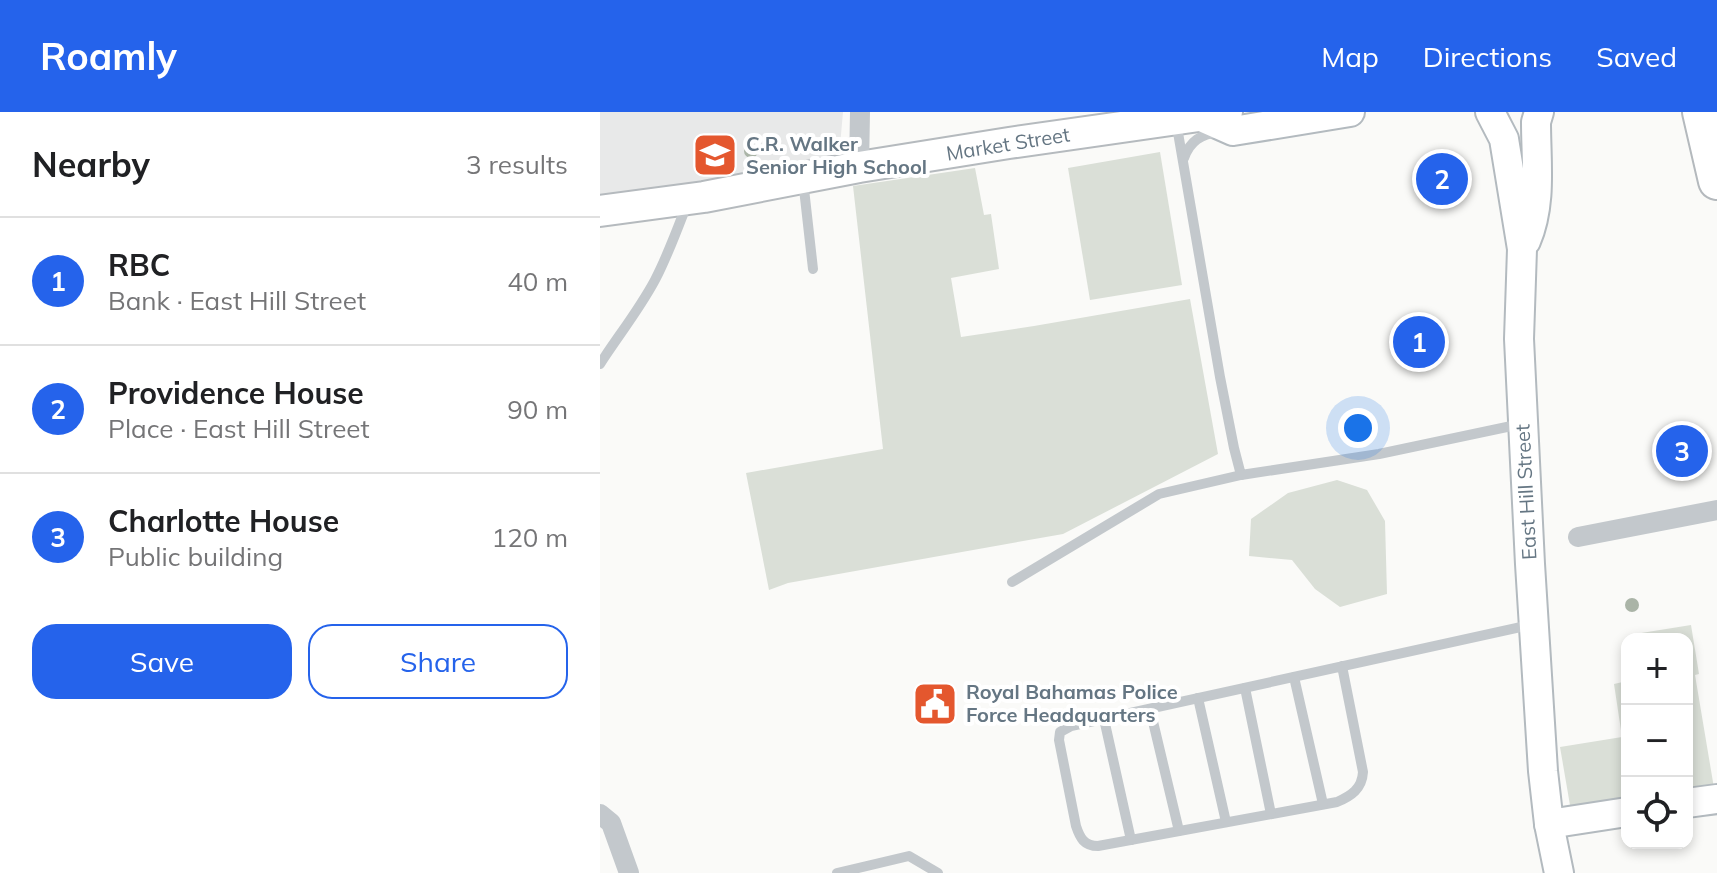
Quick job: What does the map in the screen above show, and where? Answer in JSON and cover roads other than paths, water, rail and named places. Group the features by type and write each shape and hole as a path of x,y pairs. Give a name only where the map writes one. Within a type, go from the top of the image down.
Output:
{"highway":[{"path":"1701,112 1717,181"}],"main road":[{"path":"1209,120 1350,112"},
{"name":"East Hill Street","path":"1490,112 1503,126 1522,249 1519,339 1534,624 1543,771 1559,873"},
{"path":"1522,249 1532,227 1537,199 1536,122 1539,112"},
{"name":"Market Street","path":"600,211 689,199 1009,143 1209,120"},
{"path":"1693,802 1717,799"},
{"path":"1549,824 1621,813"}],"street":[{"path":"859,167 860,112"},
{"path":"1578,537 1717,510"},
{"path":"600,814 611,823 629,873"}],"lane":[{"path":"1182,162 1209,120"},
{"path":"1209,120 1214,132 1198,138 1187,148 1182,162 1241,475"},
{"path":"802,178 813,269"},
{"path":"600,364 655,281 689,199"},
{"path":"1012,582 1159,494 1241,475 1379,454 1523,424"},
{"path":"1342,666 1363,772 1360,786 1346,798 1131,840 1092,846 1081,839 1058,735 1065,728 1342,666 1534,624"},
{"path":"1294,677 1323,804"},
{"path":"1245,688 1271,814"},
{"path":"1198,698 1226,822"},
{"path":"1150,709 1179,831"},
{"path":"1104,719 1131,840"},
{"path":"837,873 909,856 938,873"}],"place":[{"name":"C.R. Walker Senior High School","path":"715,155"},
{"name":"Providence House","path":"1442,179"},
{"name":"RBC","path":"1419,342"},
{"name":"Charlotte House","path":"1682,451"},
{"name":"Royal Bahamas Police Force Headquarters","path":"935,704"}]}
